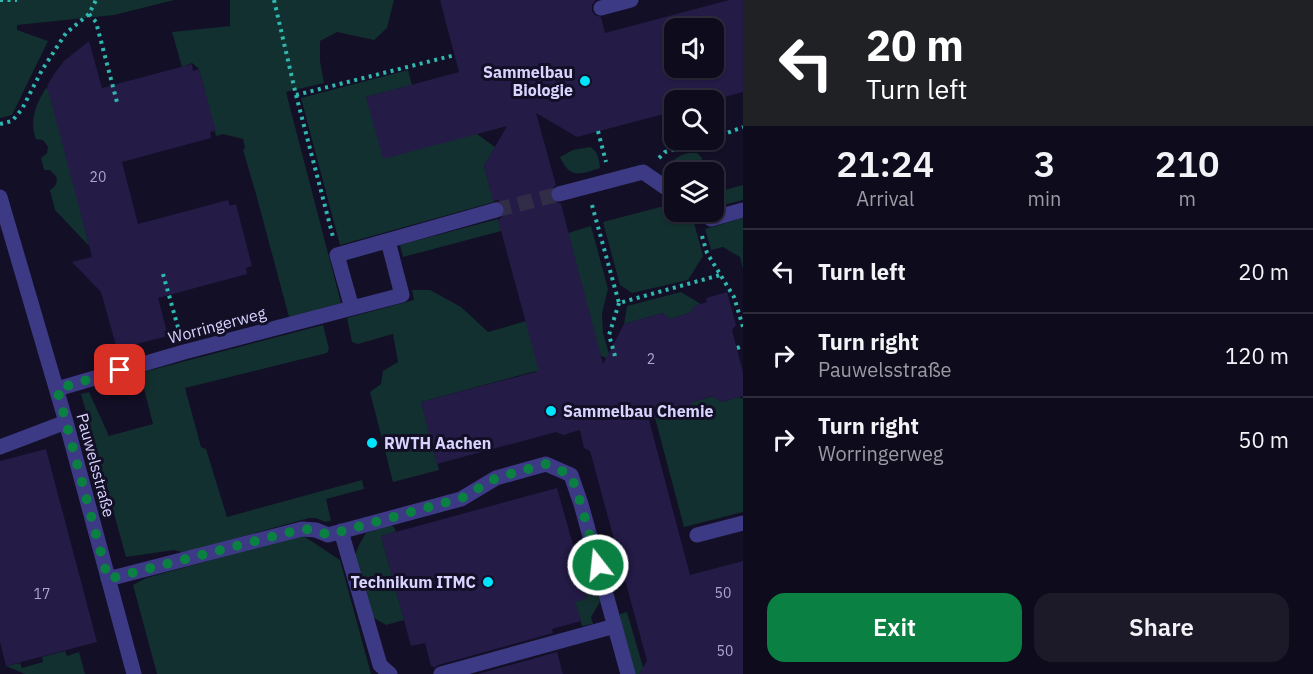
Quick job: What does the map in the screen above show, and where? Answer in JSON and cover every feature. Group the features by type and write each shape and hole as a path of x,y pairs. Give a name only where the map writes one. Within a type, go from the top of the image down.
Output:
{"street":[{"path":"601,8 632,0"},
{"path":"558,194 643,172 664,186"},
{"name":"Pauwelsstraße","path":"0,196 57,389 134,674"},
{"path":"352,308 337,255 496,210"},
{"path":"724,215 743,210"},
{"name":"Worringerweg","path":"57,389 184,352 402,295 388,241"},
{"path":"0,447 66,422"},
{"path":"108,579 302,529 316,530 328,535 462,498 496,478 546,464 571,475 628,674"},
{"path":"697,535 743,523"},
{"path":"341,531 380,665 390,674"},
{"path":"441,674 615,626"}],"path":[{"path":"0,0 17,0"},
{"path":"0,124 12,121 22,109 42,70 66,33 89,14 96,0"},
{"path":"274,0 337,255"},
{"path":"89,14 96,22 118,106"},
{"path":"296,95 455,55"},
{"path":"724,136 743,127"},
{"path":"598,131 611,181"},
{"path":"643,172 665,152 672,150"},
{"path":"588,187 596,224 619,303 609,335 615,356"},
{"path":"700,230 707,254 734,297 743,327"},
{"path":"163,274 184,352"},
{"path":"619,303 720,275"},
{"path":"737,348 743,346"}],"green space":[{"path":"0,0 174,0 114,15 17,25 17,30 48,41 12,115 0,118"},
{"path":"230,0 394,0 387,28 374,40 337,32 320,41 320,61 324,83 286,92 341,303 289,317 243,150 245,148 243,139 223,134 216,136 199,69 192,63 182,67 172,32 230,26"},
{"path":"408,70 412,85 366,97 477,134 495,147 484,166 494,202 340,245 301,98"},
{"path":"50,85 89,246 55,210 50,190 56,184 56,176 50,170 44,170 41,158 47,153 48,147 43,140 36,139 34,133 33,119 39,100"},
{"path":"590,147 599,158 600,168 582,173 572,172 560,157 573,150"},
{"path":"697,153 702,158 702,162 672,162 679,156"},
{"path":"743,185 743,200 724,205 724,190"},
{"path":"664,206 664,222 694,222 703,256 688,280 632,293 620,285 603,222"},
{"path":"743,218 743,269 740,257 723,247 711,250 705,229"},
{"path":"498,219 501,231 403,257 400,245"},
{"path":"591,226 608,289 602,313 603,333 610,357 606,358 600,355 568,233"},
{"path":"412,290 430,290 461,307 488,332 526,321 541,375 536,371 421,402 439,470 393,482 370,392 381,384 383,371 398,362 393,334 358,344 352,342 347,318 414,300"},
{"path":"681,292 701,304 690,313 670,319 663,313 624,324 627,306"},
{"path":"323,325 329,349 327,353 185,388 201,447 206,449 227,517 362,480 364,489 326,499 331,521 325,522 309,518 194,550 182,552 174,550 126,557 81,394 89,392 109,436 153,424 140,373"},
{"path":"713,396 721,402 739,397 742,399 743,396 743,512 684,527 655,418"},
{"path":"390,525 396,532 381,536 404,620 386,625 369,615 354,557 366,533"},
{"path":"302,535 340,560 371,674 157,674 133,585 146,578"},
{"path":"592,582 595,584 600,602 591,617 593,624 582,626 575,602 587,598 585,593 590,591 588,584"},
{"path":"627,612 645,674 634,674 619,620 620,614"},
{"path":"65,651 67,656 79,652 85,674 25,674 6,666 20,663 22,668 43,662 42,657"}],"building":[{"path":"440,0 596,0 592,5 592,11 601,17 605,33 729,0 743,0 743,92 724,97 724,90 664,90 664,114 577,137 536,113 556,185 550,191 549,196 553,201 561,204 603,364 624,324 663,313 670,319 690,313 694,306 707,302 706,298 727,292 736,325 732,330 743,372 743,396 721,402 712,396 693,402 689,409 649,420 690,575 743,561 743,674 639,674 647,661 590,451 584,448 580,430 563,435 556,432 437,464 421,402 539,371 498,220 503,216 505,208 498,200 493,201 484,166 507,126 383,159 366,97 459,72"},
{"path":"89,41 102,88 192,64 193,71 199,69 216,131 210,132 211,138 122,162 138,224 228,200 230,206 236,204 252,266 246,268 247,274 158,298 168,336 117,349 101,292 72,262 92,257 47,86 64,61"},
{"path":"46,449 97,642 6,666 0,642 0,461"},
{"name":"Technikum ITMC","path":"557,488 573,545 585,554 588,567 582,580 587,598 575,602 581,621 552,629 553,633 434,668 431,666 425,643 411,646 381,536"},
{"path":"557,652 563,674 478,674"}],"tunnel":[{"path":"496,210 559,194"}],"place":[{"name":"Sammelbau Biologie","path":"585,81"},
{"name":"Sammelbau Chemie","path":"551,411"},
{"name":"RWTH Aachen","path":"372,443"},
{"name":"Technikum ITMC","path":"488,582"}],"route":[{"path":"120,370 57,389 108,579 302,529 316,530 328,535 462,498 496,478 546,464 571,475 598,565"}]}
